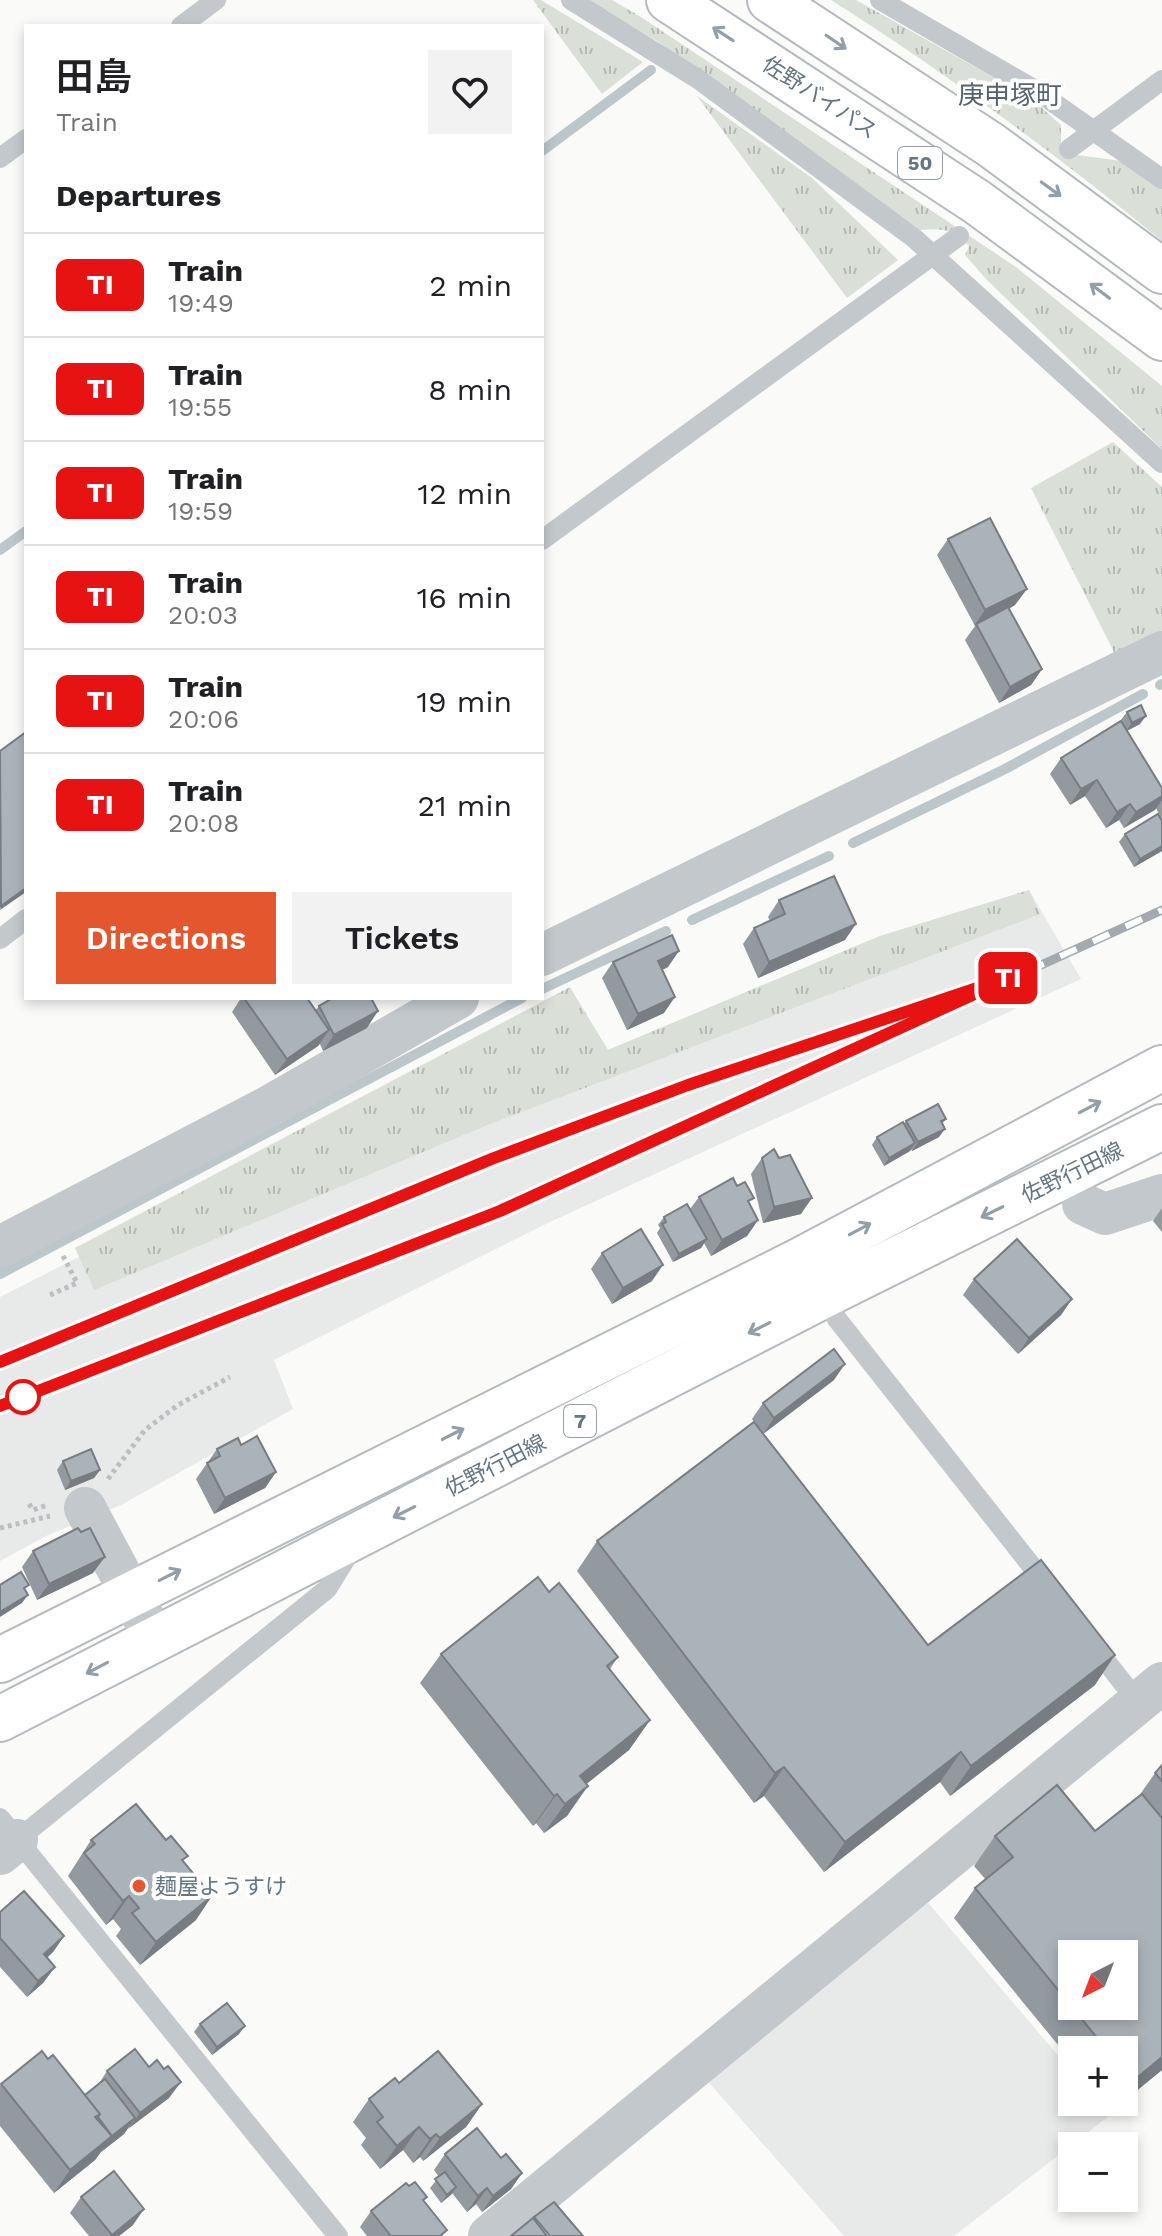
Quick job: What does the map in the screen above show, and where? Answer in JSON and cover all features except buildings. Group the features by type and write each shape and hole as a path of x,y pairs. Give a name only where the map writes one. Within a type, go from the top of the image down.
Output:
{"main road":[{"name":"佐野バイパス","path":"669,0 977,202 1162,338"},
{"name":"50","path":"770,0 991,145 1162,271"},
{"name":"佐野行田線","path":"0,1719 360,1535 813,1277 1162,1068"},
{"name":"佐野行田線","path":"0,1660 131,1594 813,1277 1162,1127"}],"street":[{"path":"544,954 1162,652"},
{"path":"0,1247 268,1107 455,1000"},
{"path":"1083,1204 1105,1214 1162,1195"},
{"path":"85,1508 155,1639"},
{"path":"489,2236 1150,1693"}],"lane":[{"path":"184,24 216,0"},
{"path":"571,0 698,79 931,254 1162,463"},
{"path":"880,0 1037,91 1162,179"},
{"path":"1069,149 1162,80"},
{"path":"0,158 24,140"},
{"path":"544,539 959,236"},
{"path":"0,939 24,921"},
{"path":"813,1277 837,1319 1060,1602"},
{"path":"338,2236 6,1838 327,1589 360,1535"},
{"path":"1080,1627 1150,1693"}],"path":[{"path":"50,1295 77,1283 66,1262"},
{"path":"0,1528 85,1508 145,1430 178,1405 230,1377"}],"shaded area":[{"path":"1029,890 1081,979 550,1222 274,1360 293,1409 121,1505 46,1536 0,1561 0,1297 578,1004 608,1050 880,936"},
{"path":"925,1899 1058,2056 1058,2116 1109,2116 1088,2132 1058,2132 1058,2155 954,2236 844,2236 704,2077"}],"green space":[{"path":"533,0 541,0 643,62 602,94"},
{"path":"587,0 612,0 641,17 1016,267 1162,386 1162,449 987,280 965,255 969,246 958,236 941,230 920,230 657,41"},
{"path":"831,0 856,0 1032,99 1061,125 1061,144 1077,155 1121,161 1162,187 1162,241 1000,116"},
{"path":"697,96 812,178 898,260 847,298"},
{"path":"1113,442 1162,487 1162,634 1116,656 1031,488"},
{"path":"1029,890 1040,914 485,1126 94,1290 75,1248 570,987 608,1050 880,936"}],"waterway":[{"path":"544,150 651,70"},
{"path":"0,550 24,532"},
{"path":"853,843 1005,769 1143,694"},
{"path":"692,920 829,856"},
{"path":"544,988 666,931"},
{"path":"0,1274 518,1000"}],"railway":[{"path":"0,1406 500,1211 1162,910"},
{"path":"0,1362 494,1158 662,1094 932,1002"}],"train":[{"name":"TI","path":"0,1362 494,1158 688,1085 1016,975 500,1211 0,1406"}],"place":[{"name":"麺屋ようすけ","path":"139,1886"}],"district":[{"name":"庚申塚町","path":"1010,95"}]}
